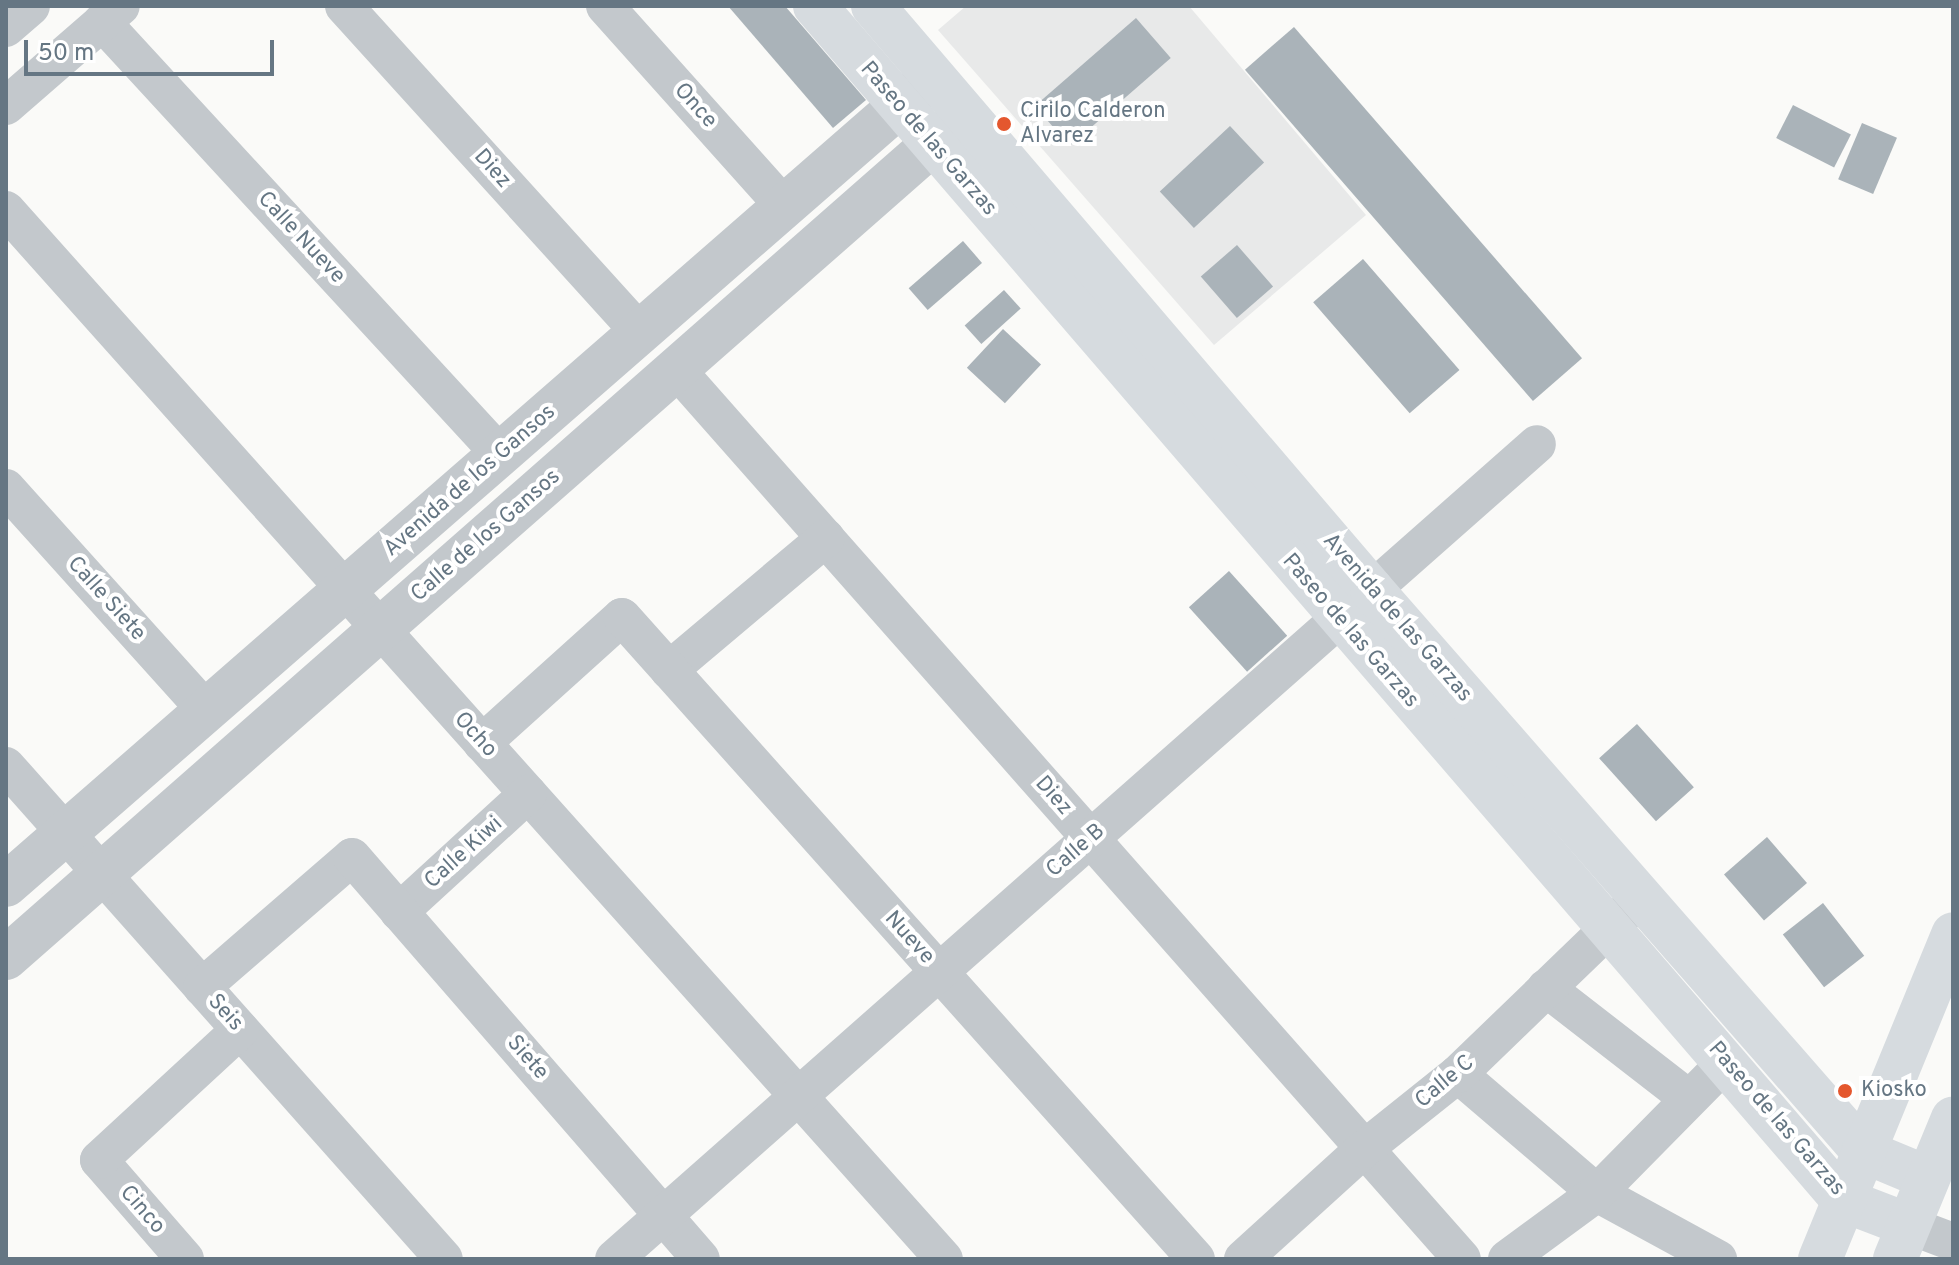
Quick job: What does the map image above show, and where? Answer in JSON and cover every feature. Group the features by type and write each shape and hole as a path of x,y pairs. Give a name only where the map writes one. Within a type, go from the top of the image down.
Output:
{"main road":[{"name":"Paseo de las Garzas","path":"815,6 1339,619 1607,929 1727,1061 1843,1200 1902,1242"},
{"name":"Avenida de las Garzas","path":"873,6 1372,590 1863,1151 1940,1183"},
{"path":"1820,1259 1953,934"},
{"path":"1902,1242 1940,1183 1953,1118"}],"street":[{"path":"6,28 31,6"},
{"name":"Diez","path":"344,6 640,332"},
{"name":"Once","path":"605,6 784,206"},
{"path":"6,106 111,14"},
{"name":"Calle Nueve","path":"111,14 500,454"},
{"name":"Avenida de los Gansos","path":"6,885 933,76"},
{"name":"Calle de los Gansos","path":"6,958 967,114"},
{"name":"Ocho","path":"6,210 944,1259"},
{"name":"Diez","path":"676,369 1462,1259"},
{"name":"Calle B","path":"614,1259 1537,444"},
{"name":"Calle Siete","path":"6,488 206,710"},
{"path":"669,670 826,538"},
{"name":"Nueve","path":"482,743 622,617 1196,1259"},
{"name":"Seis","path":"6,766 444,1259"},
{"name":"Calle Kiwi","path":"399,912 528,794"},
{"name":"Siete","path":"202,987 352,857 701,1259"},
{"name":"Calle C","path":"1243,1259 1364,1149 1458,1074 1641,898"},
{"path":"1546,988 1688,1098"},
{"name":"Cinco","path":"185,1259 99,1160 240,1030"},
{"path":"1507,1259 1597,1193 1727,1061"},
{"path":"1458,1074 1597,1193 1718,1259"},
{"path":"1902,1242 1953,1242"}],"shaded area":[{"path":"966,6 1189,6 1366,215 1214,345 938,30"}],"building":[{"path":"728,6 785,6 866,100 833,128"},
{"path":"1136,18 1171,58 1070,146 1035,106"},
{"path":"1294,27 1582,358 1533,401 1245,70"},
{"path":"1793,105 1851,135 1834,167 1776,138"},
{"path":"1862,123 1897,138 1873,194 1838,179"},
{"path":"1230,126 1264,163 1194,228 1160,191"},
{"path":"963,241 982,263 928,310 909,288"},
{"path":"1237,245 1273,287 1237,318 1201,276"},
{"path":"1363,259 1459,370 1410,413 1313,302"},
{"path":"1004,290 1021,309 981,344 965,325"},
{"path":"1003,329 1041,364 1005,403 967,368"},
{"path":"1229,571 1287,636 1247,672 1189,607"},
{"path":"1637,724 1694,787 1656,821 1599,758"},
{"path":"1767,837 1807,883 1764,920 1724,874"},
{"path":"1823,903 1864,956 1824,987 1783,934"}],"place":[{"name":"Cirilo Calderon Alvarez","path":"1004,124"},
{"name":"Kiosko","path":"1845,1091"}]}
